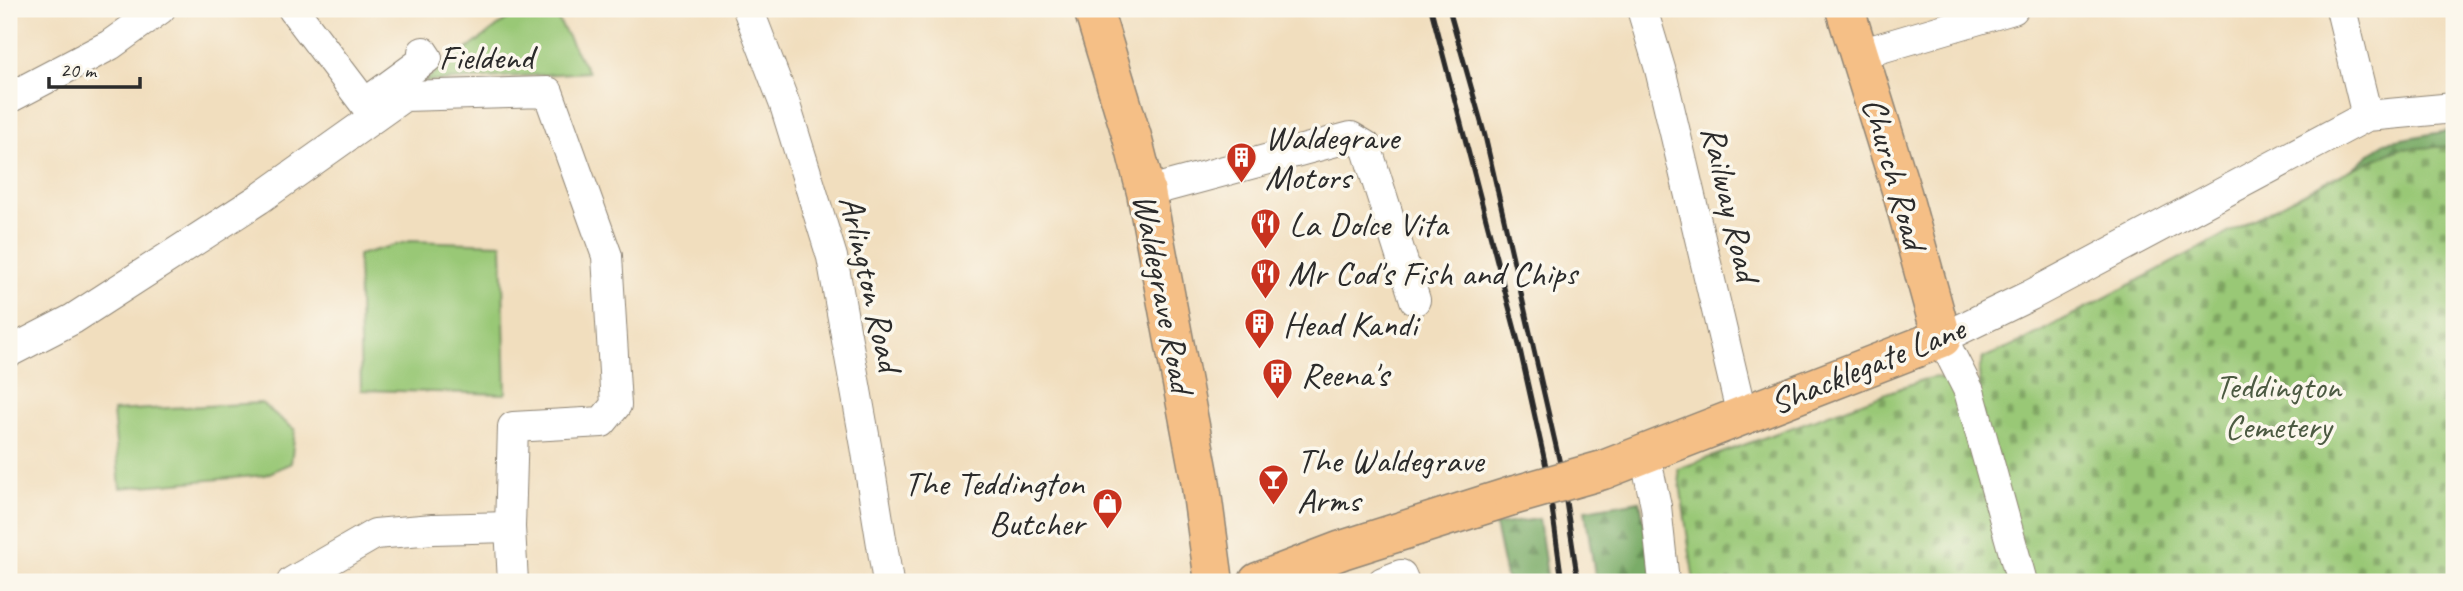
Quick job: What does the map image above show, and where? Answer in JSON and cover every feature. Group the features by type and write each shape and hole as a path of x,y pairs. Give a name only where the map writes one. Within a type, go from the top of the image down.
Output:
{"main road":[{"name":"Waldegrave Road","path":"1093,9 1146,192 1200,479 1214,582"},
{"name":"Church Road","path":"1845,9 1902,193 1942,338"},
{"name":"Shacklegate Lane","path":"1270,580 1342,550 1645,455 1942,338"}],"street":[{"path":"9,98 110,45 160,9"},
{"path":"293,9 365,104"},
{"name":"Arlington Road","path":"748,9 785,105 832,257 888,582"},
{"name":"Railway Road","path":"1642,9 1660,69 1742,416"},
{"path":"1860,54 2013,9"},
{"path":"2341,9 2367,116"},
{"path":"320,136 427,58 424,52"},
{"name":"Fieldend","path":"9,352 73,319 260,199 404,96 548,92 607,256 616,405 602,422 513,427 510,527 513,582"},
{"name":"Shacklegate Lane","path":"1942,338 2043,288 2367,116 2454,108"},
{"path":"1146,192 1351,137 1366,146 1415,300"},
{"path":"1942,338 1969,391 2022,582"},
{"path":"1645,455 1656,506 1664,582"},
{"path":"292,582 375,534 510,527"},
{"path":"1383,582 1401,575 1404,582"}],"green space":[{"path":"521,9 552,9 588,72 423,82"},
{"path":"2454,130 2454,152 2336,182 2385,142"},
{"name":"Teddington Cemetery","path":"2454,146 2454,582 1694,582 1678,469 1922,380 1937,377 1951,384 1980,387 1979,371 1983,358 2023,341 2323,183 2400,149"},
{"path":"410,241 502,244 506,394 361,390 358,255"},
{"path":"261,403 295,430 291,463 265,475 120,488 113,411"},
{"path":"1640,501 1655,582 1596,582 1585,510"},
{"path":"1539,519 1548,582 1507,582 1495,525"}],"railway":[{"path":"1431,9 1519,345 1547,471 1562,582"},
{"path":"1449,9 1485,136 1561,468 1578,582"}],"place":[{"name":"Waldegrave Motors","path":"1242,184"},
{"name":"La Dolce Vita","path":"1266,251"},
{"name":"Mr Cod's Fish and Chips","path":"1265,300"},
{"name":"Head Kandi","path":"1260,351"},
{"name":"Reena's","path":"1278,401"},
{"name":"The Waldegrave Arms","path":"1274,507"},
{"name":"The Teddington Butcher","path":"1107,530"}]}
